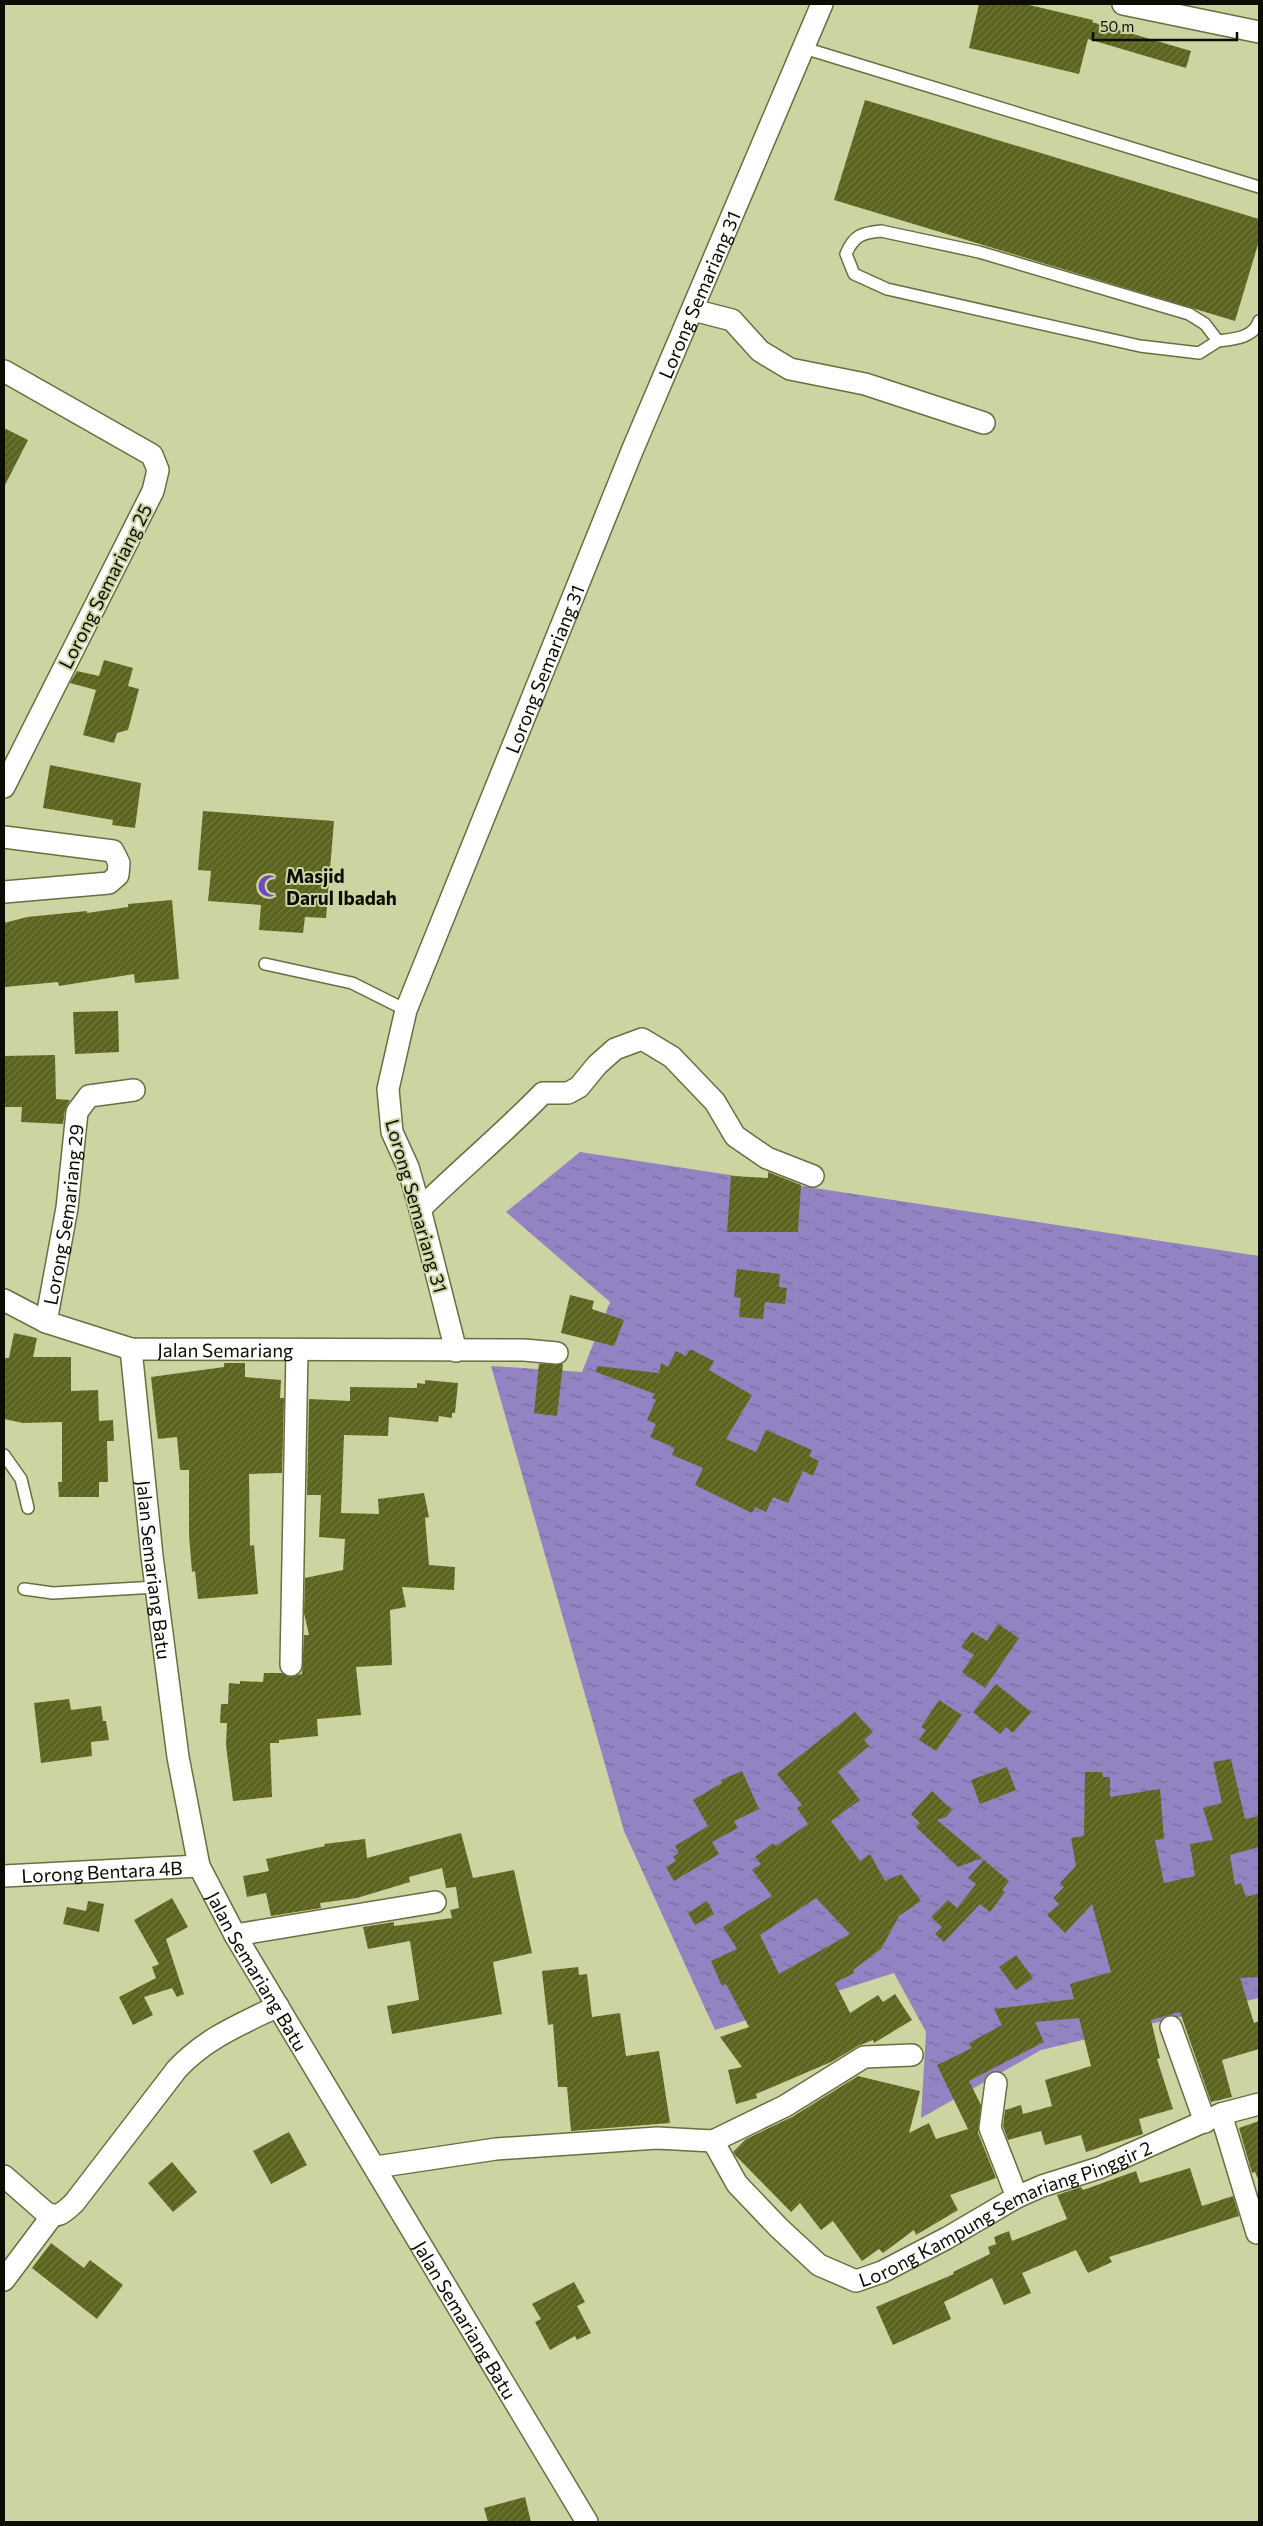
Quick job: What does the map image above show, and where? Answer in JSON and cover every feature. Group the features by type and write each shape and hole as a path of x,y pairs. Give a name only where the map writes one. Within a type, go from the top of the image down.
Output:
{"street":[{"name":"Lorong Semariang 31","path":"456,1350 408,1167 392,1132 388,1089 406,1010 632,451 822,4"},
{"path":"1123,4 1259,32"},
{"path":"693,310 732,320 760,351 790,369 865,384 984,423"},
{"name":"Lorong Semariang 25","path":"4,371 82,413 152,455 158,470 153,492 4,787"},
{"path":"4,837 113,851 119,863 118,875 109,883 4,892"},
{"path":"420,1209 463,1167 512,1125 543,1092 568,1093 580,1087 597,1065 615,1049 642,1039 672,1057 715,1102 735,1136 767,1158 813,1176"},
{"name":"Lorong Semariang 29","path":"46,1322 67,1208 77,1112 89,1096 134,1090"},
{"name":"Jalan Semariang","path":"4,1300 46,1322 131,1349 297,1351 524,1350 557,1353"},
{"name":"Jalan Semariang Batu","path":"131,1349 156,1587 178,1757 199,1866 235,1935 376,2167 587,2522"},
{"path":"291,1665 297,1351"},
{"name":"Lorong Bentara 4B","path":"4,1876 199,1866"},
{"path":"235,1935 435,1902"},
{"path":"4,2280 52,2216 63,2214 74,2204 177,2069 194,2050 278,2006"},
{"path":"1171,2026 1213,2118 1257,2233"},
{"path":"376,2167 496,2149 658,2138 713,2141 785,2106 864,2057 912,2055"},
{"path":"996,2083 990,2128 1017,2197"},
{"name":"Lorong Kampung Semariang Pinggir 2","path":"713,2141 737,2184 779,2228 819,2265 856,2281 882,2272 947,2238 1017,2197 1042,2186 1100,2168 1213,2118 1259,2104"},
{"path":"4,2176 52,2216"}],"lane":[{"path":"804,48 1259,187"},
{"path":"1218,342 1205,324 1189,314 979,252 881,231 865,233 851,241 846,254 854,274 887,290 1140,346 1199,353 1218,342 1243,338 1259,321"},
{"path":"265,964 352,983 406,1010"},
{"path":"4,1456 21,1479 28,1508"},
{"path":"24,1589 53,1593 156,1587"}],"water":[{"path":"580,1152 1259,1256 1259,1998 1041,2050 921,2118 926,2032 894,1973 715,2030 624,1831 491,1366 582,1372 610,1302 506,1212"}],"building":[{"path":"979,4 1025,4 1093,20 1092,22 1191,51 1186,68 1088,39 1079,74 969,48"},
{"path":"865,100 1259,219 1259,241 1235,321 834,200"},
{"path":"4,428 28,440 4,487"},
{"path":"104,660 133,668 128,686 139,689 128,730 117,733 114,743 83,735 96,690 70,683 77,671 99,676"},
{"path":"50,765 141,783 135,828 112,825 113,820 43,808"},
{"name":"Masjid Darul Ibadah","path":"203,811 334,821 326,918 305,917 303,933 259,930 261,905 208,901 211,871 198,870"},
{"path":"172,900 179,979 135,983 134,974 59,986 58,982 5,987 4,923 27,917 87,911 87,913 128,907 128,904"},
{"path":"118,1011 119,1052 75,1054 73,1012"},
{"path":"55,1055 56,1099 70,1100 65,1110 63,1124 21,1122 22,1107 4,1107 4,1056"},
{"path":"768,1172 801,1185 798,1232 727,1232 731,1176 768,1178"},
{"path":"737,1269 780,1274 779,1287 787,1288 785,1304 765,1302 763,1319 739,1317 741,1298 734,1297"},
{"path":"570,1295 594,1301 592,1309 624,1320 614,1346 561,1333"},
{"path":"14,1333 37,1338 33,1357 71,1357 71,1391 98,1390 99,1421 113,1420 114,1441 107,1441 108,1482 99,1482 99,1497 59,1497 58,1482 62,1482 62,1422 23,1423 4,1419 4,1358 9,1358"},
{"path":"690,1349 714,1361 709,1370 752,1395 726,1439 756,1452 766,1430 812,1450 809,1456 819,1461 813,1476 803,1471 788,1503 773,1497 766,1512 755,1507 752,1513 695,1485 703,1468 672,1455 675,1448 650,1437 656,1424 647,1420 656,1400 652,1398 655,1394 596,1372 597,1366 659,1373 661,1363 668,1367 676,1351 686,1356"},
{"path":"224,1363 245,1363 245,1377 281,1380 280,1398 284,1398 282,1473 249,1474 250,1546 254,1545 258,1594 198,1599 195,1571 192,1572 189,1535 189,1470 180,1470 177,1437 158,1439 151,1377 224,1367"},
{"path":"539,1364 563,1364 557,1416 534,1413"},
{"path":"425,1380 458,1383 455,1413 452,1413 452,1418 439,1416 438,1422 389,1417 388,1436 344,1435 341,1513 379,1514 378,1499 424,1493 429,1517 425,1518 429,1565 455,1567 454,1590 402,1587 406,1607 390,1610 392,1665 356,1667 361,1715 317,1719 318,1736 279,1740 279,1743 270,1743 272,1797 233,1801 226,1745 227,1723 220,1723 221,1704 228,1704 229,1683 240,1684 240,1681 263,1682 264,1673 282,1673 290,1677 302,1674 304,1635 309,1635 304,1613 305,1578 343,1570 345,1539 319,1537 321,1495 307,1495 309,1399 350,1401 350,1387 417,1388 417,1383 425,1384"},
{"path":"998,1624 1019,1638 985,1688 962,1672 974,1655 961,1647 972,1632 987,1641"},
{"path":"996,1684 1031,1712 1013,1733 1006,1727 1000,1734 973,1712"},
{"path":"69,1699 71,1710 101,1706 109,1740 91,1742 92,1756 41,1763 34,1703"},
{"path":"939,1700 962,1715 936,1751 919,1740 926,1730 921,1727"},
{"path":"855,1712 873,1732 864,1740 869,1746 838,1772 860,1800 831,1821 860,1861 870,1854 885,1881 901,1874 921,1901 899,1916 881,1949 853,1970 854,1973 835,1983 850,2013 878,1995 883,2002 895,1994 912,2020 874,2043 873,2040 858,2046 831,2062 756,2094 757,2098 736,2104 728,2070 742,2067 720,2037 749,2027 726,1984 722,1986 711,1961 737,1949 723,1927 772,1896 752,1870 761,1864 755,1857 773,1843 776,1846 808,1824 797,1808 802,1805 777,1774","holes":["816,1898 850,1934 779,1974 760,1935"]},
{"path":"1231,1759 1245,1819 1259,1816 1259,1847 1230,1855 1235,1885 1241,1883 1246,1897 1259,1893 1259,1977 1240,1978 1254,2023 1259,2021 1259,2049 1222,2060 1232,2097 1211,2102 1180,2012 1151,2020 1160,2058 1157,2059 1173,2109 1139,2119 1143,2134 1086,2152 1081,2135 1045,2145 1041,2131 1008,2140 1003,2126 1005,2110 1021,2105 1023,2114 1052,2106 1045,2080 1091,2066 1079,2018 1035,2022 1044,2042 969,2081 981,2105 978,2133 996,2178 950,2195 958,2210 916,2235 914,2230 883,2253 879,2249 862,2261 833,2221 821,2230 800,2203 791,2212 735,2155 733,2152 746,2139 792,2117 858,2076 920,2091 909,2133 929,2123 936,2139 968,2129 937,2065 972,2048 969,2043 1002,2025 994,2009 1074,1999 1070,1984 1111,1972 1092,1904 1065,1933 1047,1915 1059,1904 1053,1898 1064,1887 1060,1883 1076,1866 1071,1838 1084,1836 1085,1772 1102,1772 1103,1777 1110,1777 1110,1797 1160,1789 1164,1839 1155,1840 1164,1883 1195,1876 1190,1844 1213,1840 1203,1808 1222,1803 1213,1762"},
{"path":"1007,1767 1016,1790 980,1804 971,1780"},
{"path":"742,1771 759,1809 734,1821 738,1828 712,1842 719,1854 674,1881 666,1867 676,1861 673,1857 679,1853 675,1846 708,1826 693,1800 722,1783 721,1780"},
{"path":"932,1791 952,1810 946,1817 937,1820 982,1858 958,1867 916,1827 920,1823 911,1814"},
{"path":"461,1833 473,1878 514,1870 532,1953 493,1962 502,2014 392,2034 387,2006 419,2000 410,1941 368,1949 363,1927 394,1922 394,1926 452,1918 450,1910 459,1908 456,1887 446,1888 442,1868 409,1877 410,1882 357,1898 320,1903 321,1908 271,1916 266,1893 247,1897 243,1876 269,1871 266,1859 325,1846 324,1844 365,1839 367,1858"},
{"path":"984,1860 1009,1881 1002,1890 1005,1892 990,1912 980,1904 944,1942 935,1934 942,1927 931,1917 948,1900 957,1908 976,1884 968,1878"},
{"path":"172,1898 188,1927 166,1939 184,1994 177,1997 172,1988 144,1997 153,2015 133,2025 119,1997 156,1978 152,1967 159,1964 134,1920"},
{"path":"88,1901 104,1904 99,1932 63,1924 67,1907 86,1911"},
{"path":"707,1901 714,1914 695,1925 688,1913"},
{"path":"1016,1955 1033,1978 1016,1990 999,1967"},
{"path":"578,1967 579,1975 587,1974 592,2017 620,2013 626,2056 659,2051 670,2123 571,2131 567,2087 558,2087 553,2024 548,2025 542,1971"},
{"path":"1259,2121 1258,2179 1255,2172 1252,2173 1239,2128"},
{"path":"289,2132 307,2165 271,2184 253,2151"},
{"path":"172,2162 197,2192 173,2212 148,2183"},
{"path":"1190,2168 1202,2206 1233,2196 1239,2216 1109,2257 1112,2262 1088,2273 1076,2250 1022,2273 1031,2293 1004,2305 992,2278 944,2302 951,2319 893,2345 876,2307 954,2274 953,2272 990,2254 988,2247 996,2244 994,2237 1009,2231 1012,2241 1067,2219 1057,2195 1081,2187 1083,2190 1136,2171 1140,2183"},
{"path":"51,2243 84,2268 90,2260 123,2285 97,2319 32,2268"},
{"path":"574,2282 585,2302 577,2306 591,2333 577,2340 575,2336 550,2350 535,2322 541,2319 532,2304"},
{"path":"525,2497 531,2522 488,2522 484,2508"}],"place":[{"name":"Masjid Darul Ibadah","path":"269,886"}]}
